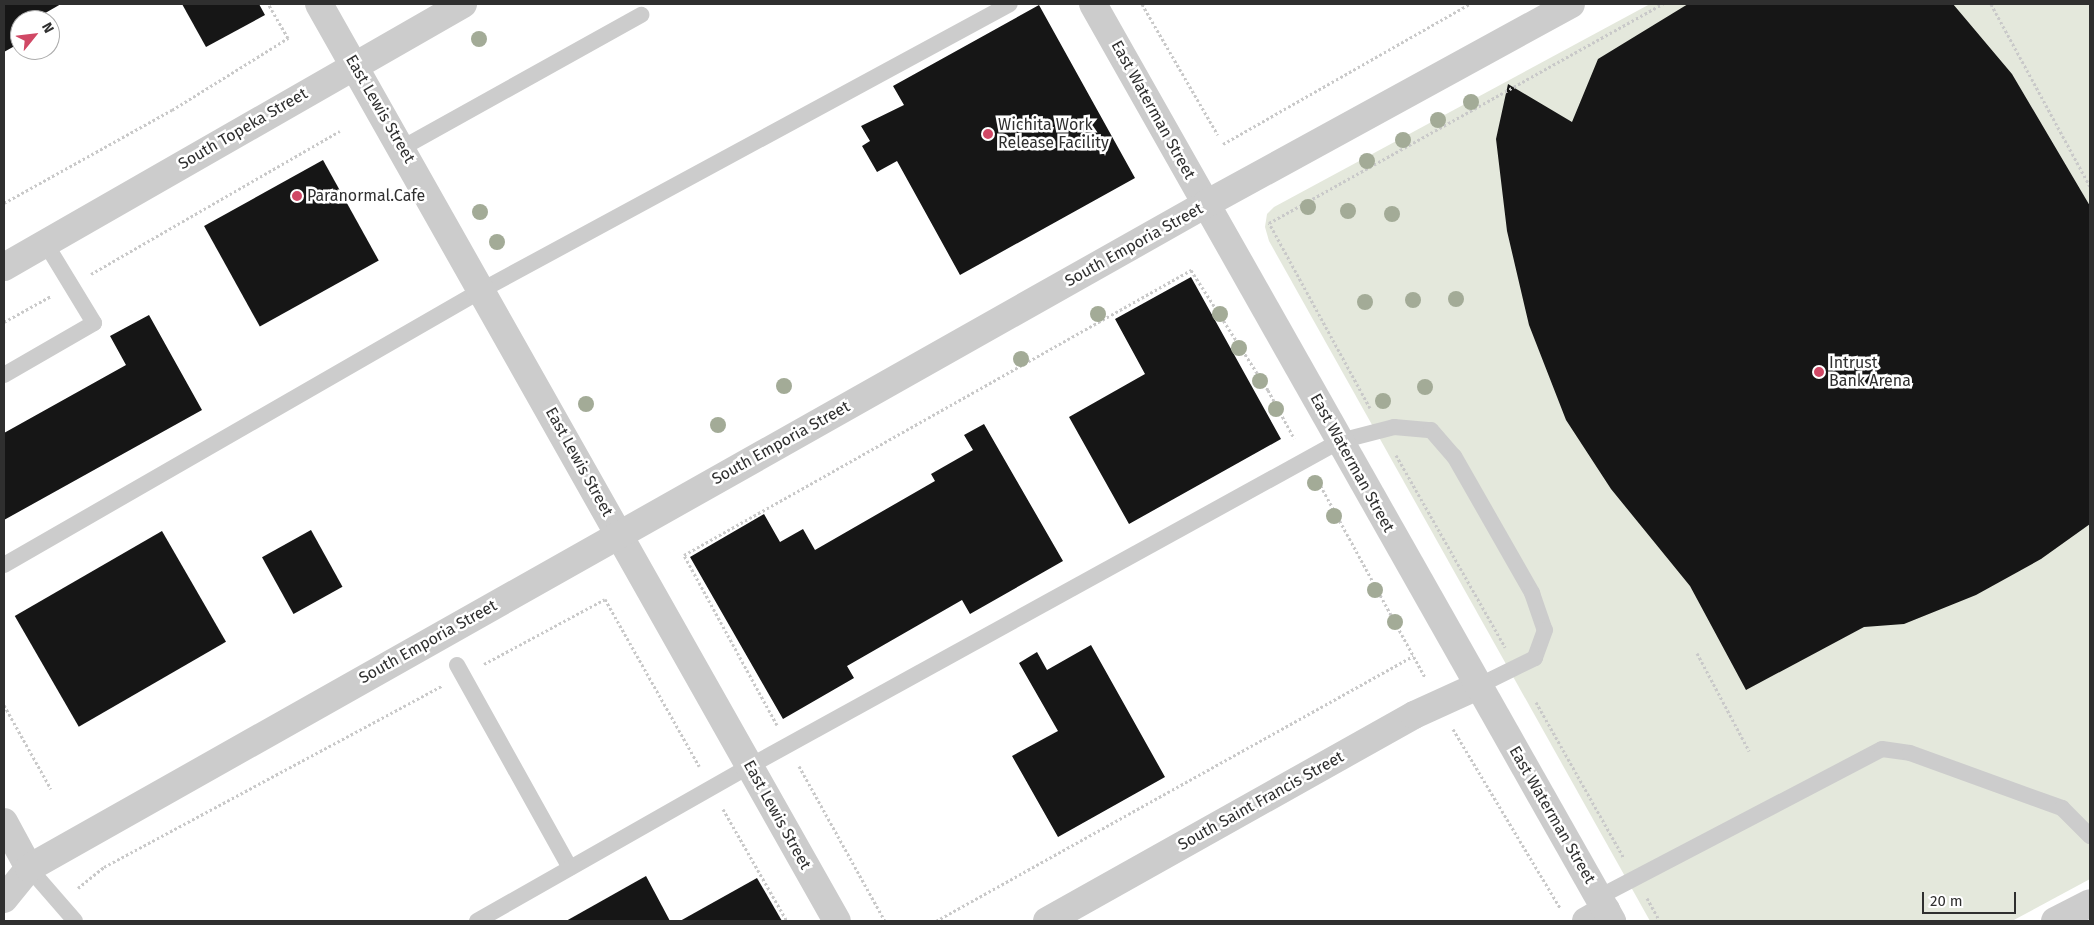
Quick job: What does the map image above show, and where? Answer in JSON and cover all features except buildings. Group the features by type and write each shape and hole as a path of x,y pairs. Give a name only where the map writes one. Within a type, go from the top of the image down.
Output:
{"street":[{"name":"East Lewis Street","path":"319,4 837,921"},
{"name":"South Topeka Street","path":"20,261 463,4"},
{"name":"East Waterman Street","path":"1093,4 1478,686 1593,913"},
{"name":"South Emporia Street","path":"4,899 29,868 1206,204 1571,4"},
{"name":"South Saint Francis Street","path":"1052,920 1440,703 1478,686"},
{"path":"4,822 29,868"},
{"path":"2055,921 2090,903"}],"lane":[{"path":"4,565 482,290 1010,4"},
{"path":"402,148 641,15"},
{"path":"4,375 94,323 71,285 20,261"},
{"path":"476,921 711,787 1340,441 1394,427 1431,430 1454,456 1532,593 1545,630 1535,658 1478,686"},
{"path":"460,670 570,868"},
{"path":"1593,913 1635,878 1882,749 1910,753 2062,808 2090,836"},
{"path":"29,868 75,921"}],"path":[{"path":"4,202 172,110 288,38 268,4"},
{"path":"1142,4 1218,136"},
{"path":"1223,144 1469,4"},
{"path":"1371,409 1269,223 1663,4"},
{"path":"1991,4 2090,186"},
{"path":"4,322 340,131"},
{"path":"885,921 684,555 1191,270 1268,390 1440,703 1593,913"},
{"path":"1396,455 1506,650"},
{"path":"60,904 104,866 460,670 605,599 787,921"},
{"path":"1697,653 1749,751"},
{"path":"936,921 1413,656"},
{"path":"1536,702 1660,921"},
{"path":"4,705 51,790"}],"shaded area":[{"path":"1650,4 2090,4 2090,879 2012,921 1650,921 1269,241 1265,227 1267,214 1274,207"}],"place":[{"name":"Wichita Work Release Facility","path":"988,134"},
{"name":"Paranormal.Cafe","path":"297,196"},
{"name":"Intrust Bank Arena","path":"1819,372"}]}
